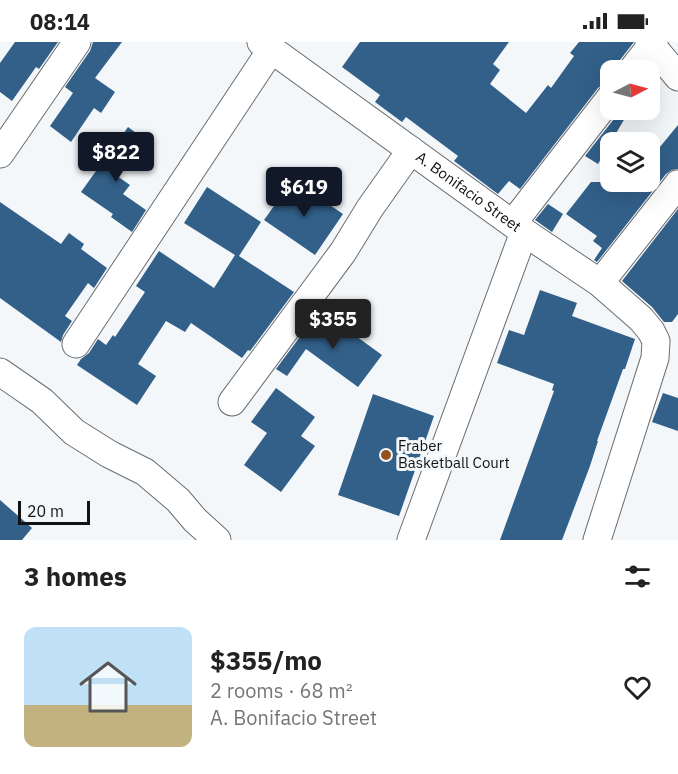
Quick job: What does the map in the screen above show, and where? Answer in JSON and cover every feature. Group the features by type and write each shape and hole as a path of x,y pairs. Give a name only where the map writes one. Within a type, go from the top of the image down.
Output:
{"street":[{"path":"0,154 77,42"},
{"path":"639,60 652,43 678,77"},
{"path":"76,344 266,46"},
{"name":"A. Bonifacio Street","path":"266,46 600,283 641,319 651,331 656,341 655,358 597,540"},
{"path":"411,540 519,227 600,112"},
{"path":"232,402 343,252 369,208 411,150"},
{"path":"600,283 678,184"},
{"path":"0,372 42,401 74,432 109,454 145,472 178,500 217,540"}],"building":[{"path":"15,42 58,42 39,69 36,67 12,101 0,92 0,63"},
{"path":"93,42 122,42 95,78 115,92 101,113 94,108 71,142 50,126 73,93 65,87 90,51"},
{"path":"360,42 509,42 493,64 500,70 490,84 526,113 548,85 551,88 574,56 570,53 579,42 634,42 620,60 600,60 600,87 520,189 509,181 498,194 454,161 458,156 406,117 402,122 375,102 380,95 342,67"},
{"path":"613,120 624,120 617,132 604,132"},
{"path":"678,125 678,169 666,174 660,182 660,147"},
{"path":"128,127 143,138 117,176 130,185 123,194 146,210 132,232 111,217 113,214 81,192"},
{"path":"600,137 598,164 585,156"},
{"path":"591,182 600,182 600,192 652,192 597,262 594,260 602,248 593,241 597,236 566,214"},
{"path":"289,185 302,194 305,188 343,214 315,255 264,220"},
{"path":"207,187 261,222 239,256 294,292 250,351 248,350 242,358 191,323 185,332 166,321 138,364 156,376 137,405 77,365 98,339 106,345 113,335 115,337 145,292 136,286 159,251 214,288 235,255 184,223"},
{"path":"0,202 61,244 69,233 84,244 81,249 107,268 94,288 88,283 65,316 72,321 61,342 0,298"},
{"path":"548,204 563,214 552,232 535,220"},
{"path":"678,209 678,314 672,322 664,322 652,307 622,281"},
{"path":"540,290 577,303 572,316 635,339 562,540 500,540 554,391 552,390 554,384 497,363 509,330 524,335"},
{"path":"320,310 382,355 358,387 306,349 287,376 276,369"},
{"path":"276,388 315,417 301,436 315,446 281,492 244,465 267,433 251,422"},
{"path":"663,393 678,398 678,431 652,422"},
{"name":"Fraber Basketball Court","path":"373,394 434,416 399,516 338,495"},
{"path":"0,500 32,528 22,540 0,540"}],"place":[{"name":"Fraber Basketball Court","path":"386,455"}]}
